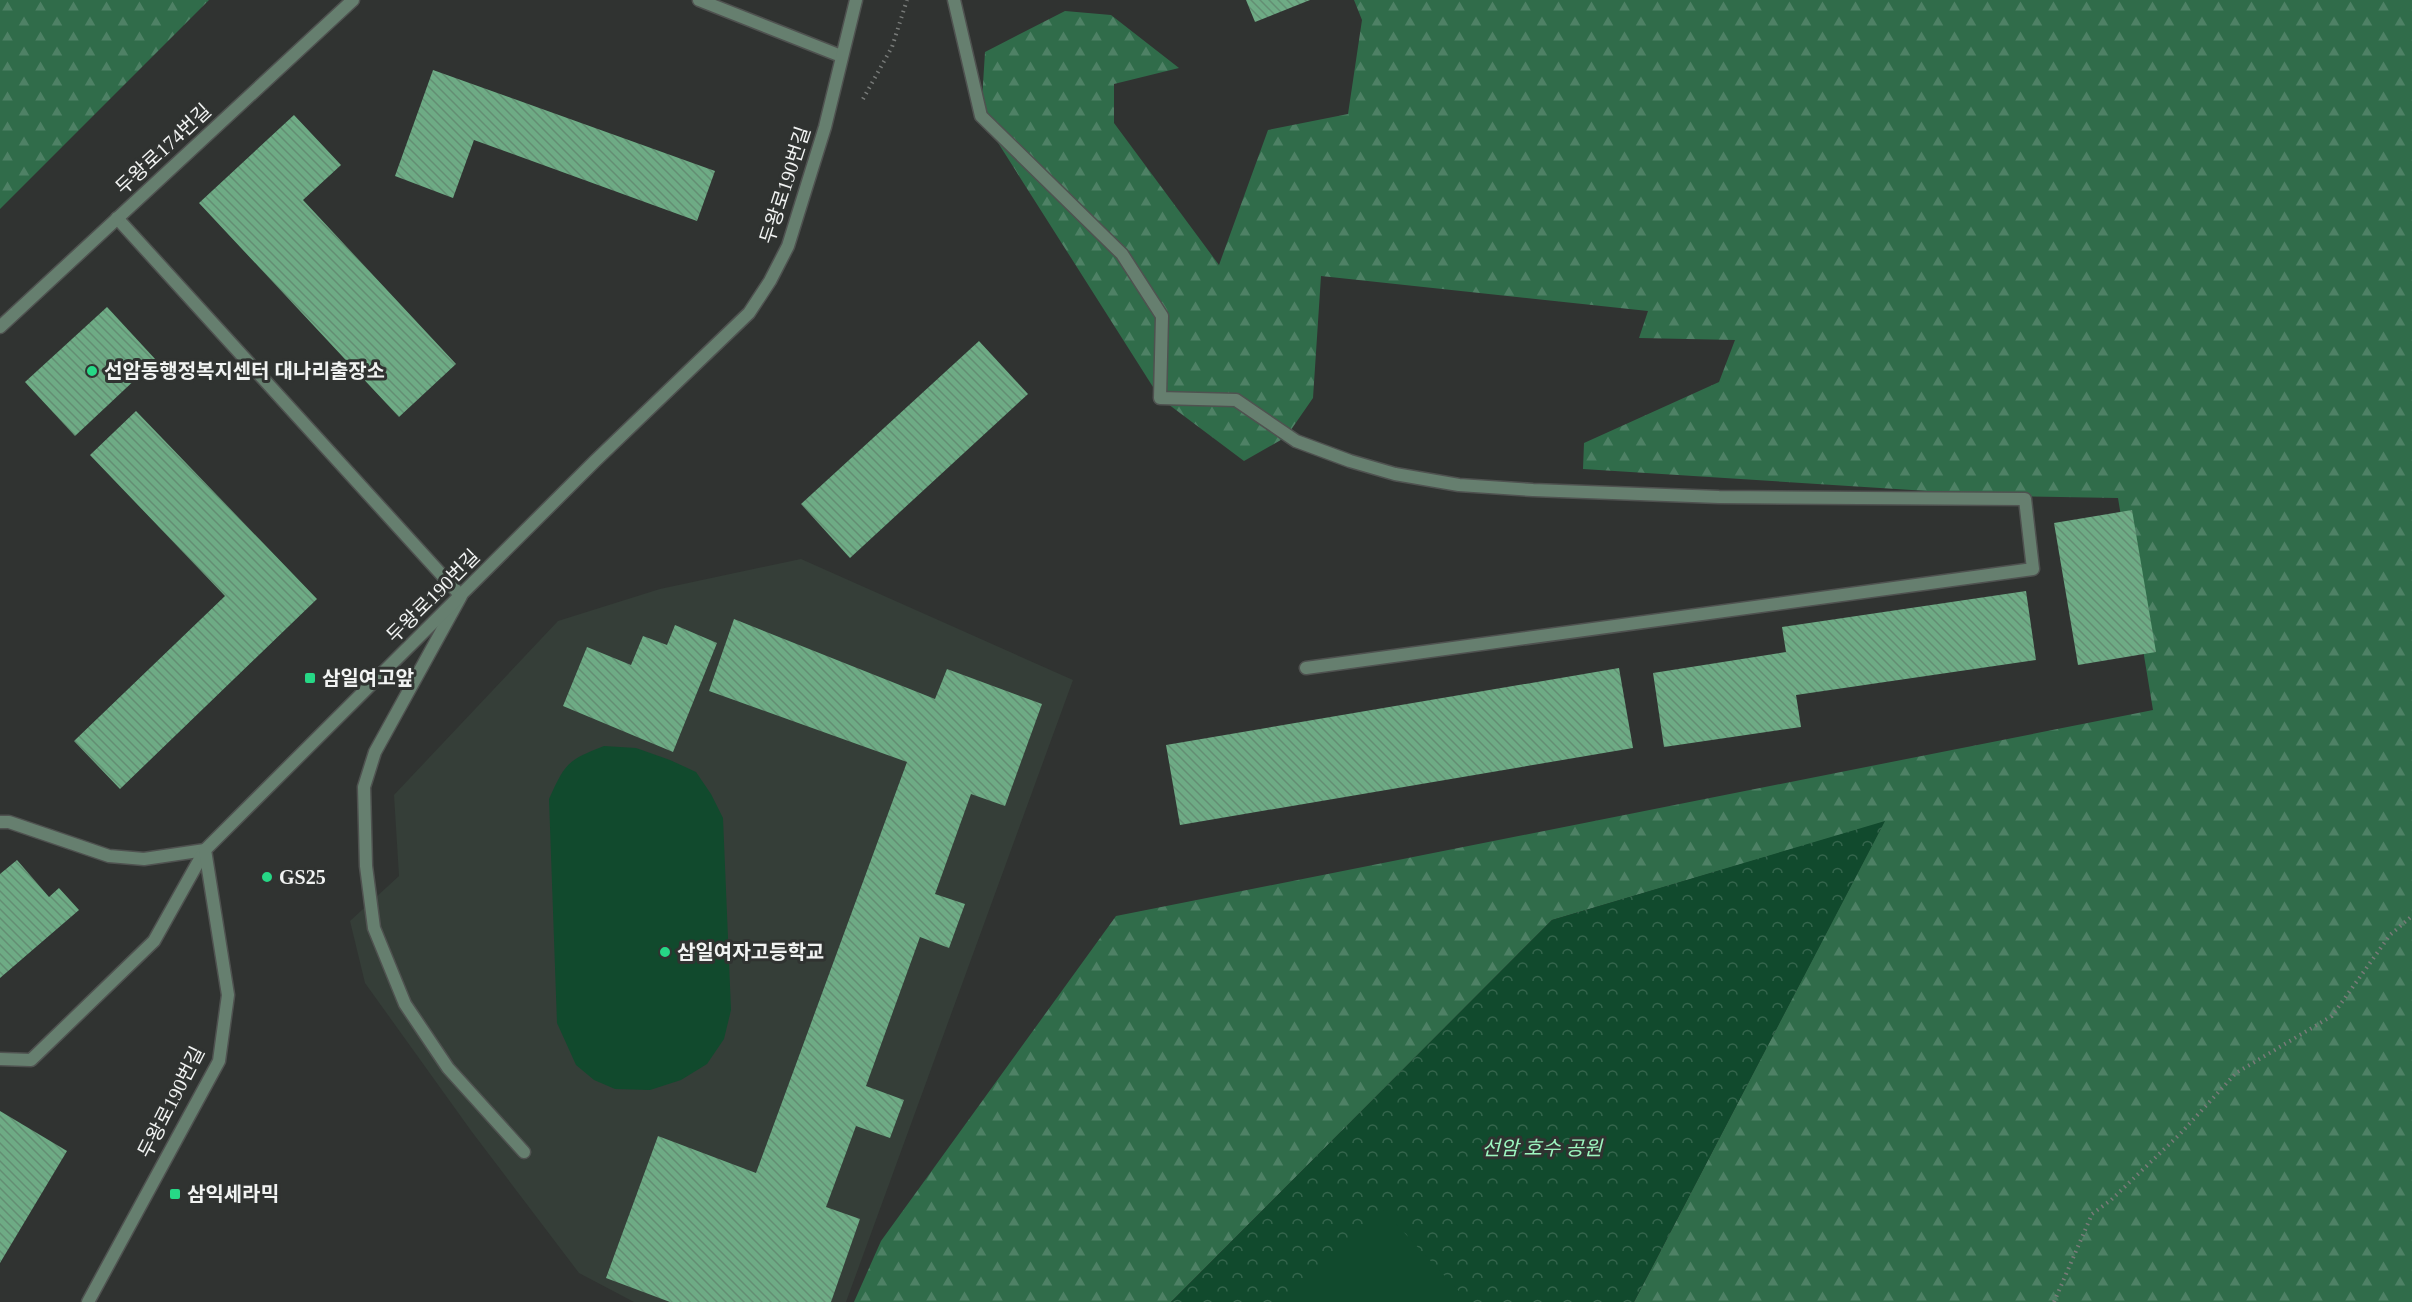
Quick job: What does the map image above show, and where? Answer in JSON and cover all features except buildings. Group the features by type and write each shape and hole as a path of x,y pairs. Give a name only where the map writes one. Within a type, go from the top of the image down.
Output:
{"street":[{"name":"두왕로174번길","path":"0,327 353,0"},
{"path":"699,0 841,56"},
{"name":"두왕로190번길","path":"88,1302 219,1061 228,995 205,850 595,461 749,313 770,281 788,246 825,127 856,0"},
{"path":"954,0 981,116 1122,254 1162,316 1160,398 1236,400 1296,441 1350,461 1395,474 1459,484 1533,490 1719,497 2025,498 2033,568 1306,668"},
{"path":"117,218 460,596 375,752 364,788 366,866 374,928 405,1004 448,1068 524,1152"},
{"path":"0,822 9,822 109,856 144,859 205,850"},
{"path":"0,1059 31,1060 154,941 205,850"}],"path":[{"path":"861,104 892,46 907,0"},
{"path":"2054,1302 2092,1214 2111,1200 2180,1134 2236,1073 2332,1016 2390,935 2412,916"}],"shaded area":[{"name":"삼일여자고등학교","path":"801,559 1073,680 846,1302 634,1302 579,1273 472,1132 365,983 350,921 399,876 394,795 558,621 660,589"}],"green space":[{"path":"0,0 209,0 0,209"},
{"path":"1354,0 2412,0 2412,1302 1634,1302 1884,822 1552,920 1171,1302 854,1302 881,1241 1116,916 2153,710 2118,498 2006,496 1583,469 1584,443 1719,382 1735,340 1639,338 1648,311 1321,276 1313,398 1286,437 1244,461 1160,398 981,116 985,52 1065,11 1111,15 1179,68 1114,84 1114,123 1219,265 1268,130 1348,114 1362,20"},
{"path":"604,746 636,748 696,772 723,818 731,1010 724,1039 707,1064 681,1080 650,1090 615,1089 594,1080 576,1065 557,1023 549,799 569,764 582,755"},
{"name":"선암 호수 공원","path":"1885,821 1634,1302 1171,1302 1552,920"},
{"path":"1383,1210 1469,1302 1285,1302"}],"place":[{"name":"선암동행정복지센터 대나리출장소","path":"92,371"},
{"name":"삼일여고앞","path":"310,678"},
{"name":"GS25","path":"267,877"},
{"name":"삼일여자고등학교","path":"665,952"},
{"name":"삼익세라믹","path":"175,1194"}]}
